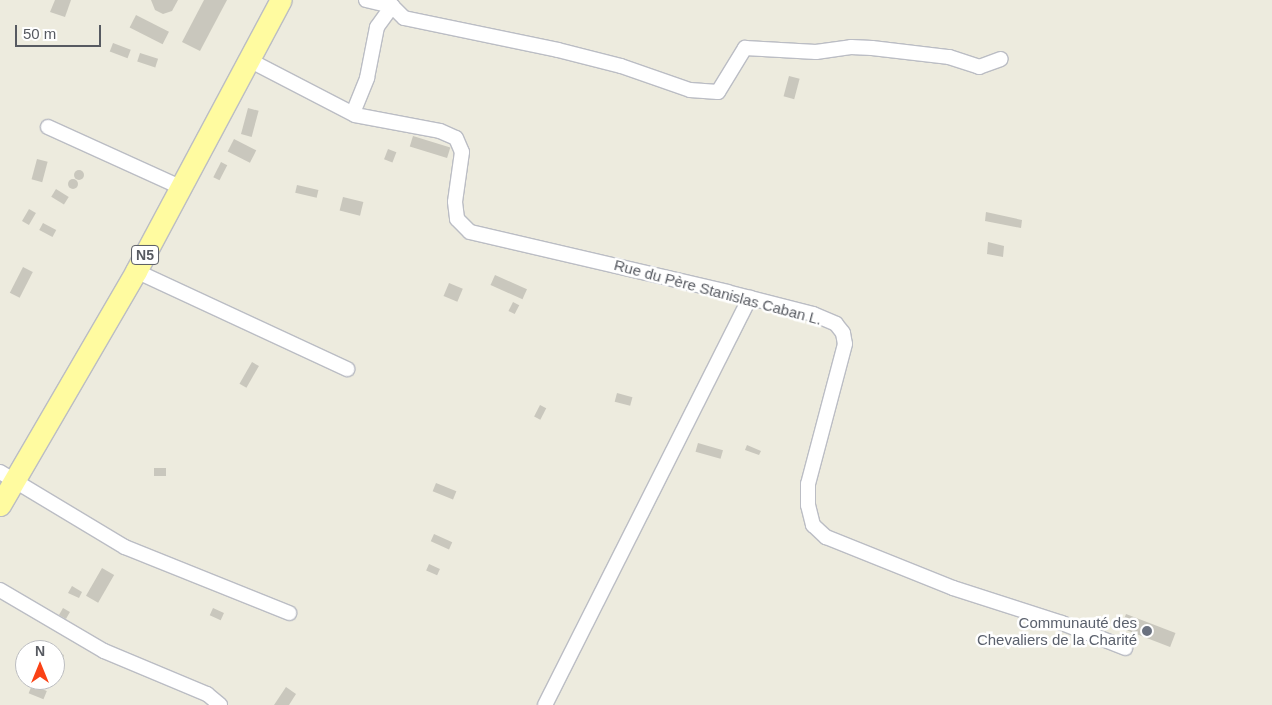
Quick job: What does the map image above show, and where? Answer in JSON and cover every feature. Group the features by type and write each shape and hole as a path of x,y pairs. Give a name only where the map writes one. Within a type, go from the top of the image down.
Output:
{"main road":[{"name":"N5","path":"0,505 8,477 136,271 281,0"}],"street":[{"path":"366,0 392,6 404,18 567,52 621,66 690,90 718,92 745,48 816,52 851,47 872,48 949,56 979,67 1001,59"},
{"path":"353,113 368,78 377,27 392,6"},
{"name":"Rue du Père Stanislas Caban L.","path":"249,60 353,113 440,131 456,138 462,152 455,202 457,220 470,232 750,298 831,321 841,329 844,337 836,384 808,484 810,516 818,531 826,537 953,588 1062,623 1125,648"},
{"path":"48,127 180,187"},
{"path":"136,271 347,369"},
{"path":"545,705 750,298"},
{"path":"8,477 125,547 289,613"},
{"path":"0,590 104,651 207,694 220,705"}],"building":[{"path":"55,0 71,0 65,17 50,12"},
{"path":"151,0 178,0 172,11 163,14 155,10"},
{"path":"204,0 227,0 200,51 182,42"},
{"path":"136,15 169,32 163,44 130,27"},
{"path":"113,43 131,50 128,58 110,51"},
{"path":"140,53 158,59 155,67 137,62"},
{"path":"789,76 800,79 794,99 784,96"},
{"path":"248,108 259,111 252,137 241,134"},
{"path":"413,136 450,147 447,158 410,147"},
{"path":"234,139 256,150 250,163 228,151"},
{"path":"388,149 396,152 392,162 384,159"},
{"path":"37,159 48,162 42,182 32,179"},
{"path":"221,162 227,165 220,180 213,177"},
{"path":"77,170 81,170 84,175 83,179 77,180 74,177 74,173"},
{"path":"71,179 75,179 78,184 77,188 71,189 68,186 68,182"},
{"path":"297,185 318,190 317,198 295,193"},
{"path":"56,189 69,197 64,205 51,197"},
{"path":"343,197 363,202 360,216 340,211"},
{"path":"29,209 36,213 29,225 22,221"},
{"path":"986,212 1022,220 1021,228 985,221"},
{"path":"43,223 56,230 52,237 39,230"},
{"path":"988,242 1004,246 1003,257 987,254"},
{"path":"23,267 33,272 20,298 10,293"},
{"path":"495,275 527,289 522,299 491,285"},
{"path":"449,283 463,289 457,302 444,296"},
{"path":"513,302 519,305 515,314 508,311"},
{"path":"252,362 259,366 246,388 240,384"},
{"path":"617,393 632,397 630,406 615,402"},
{"path":"540,405 546,408 540,420 534,417"},
{"path":"698,443 723,450 721,459 696,452"},
{"path":"747,445 761,451 759,455 745,450"},
{"path":"154,468 166,468 166,476 154,476"},
{"path":"436,483 456,491 453,500 433,491"},
{"path":"434,534 452,542 449,549 431,541"},
{"path":"429,564 440,569 437,575 426,570"},
{"path":"102,568 114,575 98,603 86,596"},
{"path":"72,586 82,592 79,598 68,593"},
{"path":"63,608 70,612 66,619 59,615"},
{"path":"213,608 224,613 221,620 210,615"},
{"path":"1126,614 1175,633 1170,647 1121,628"},
{"path":"286,687 296,694 289,705 274,705"},
{"path":"30,690 47,691 43,699 29,693"}],"place":[{"name":"Communauté des Chevaliers de la Charité","path":"1147,631"}]}
